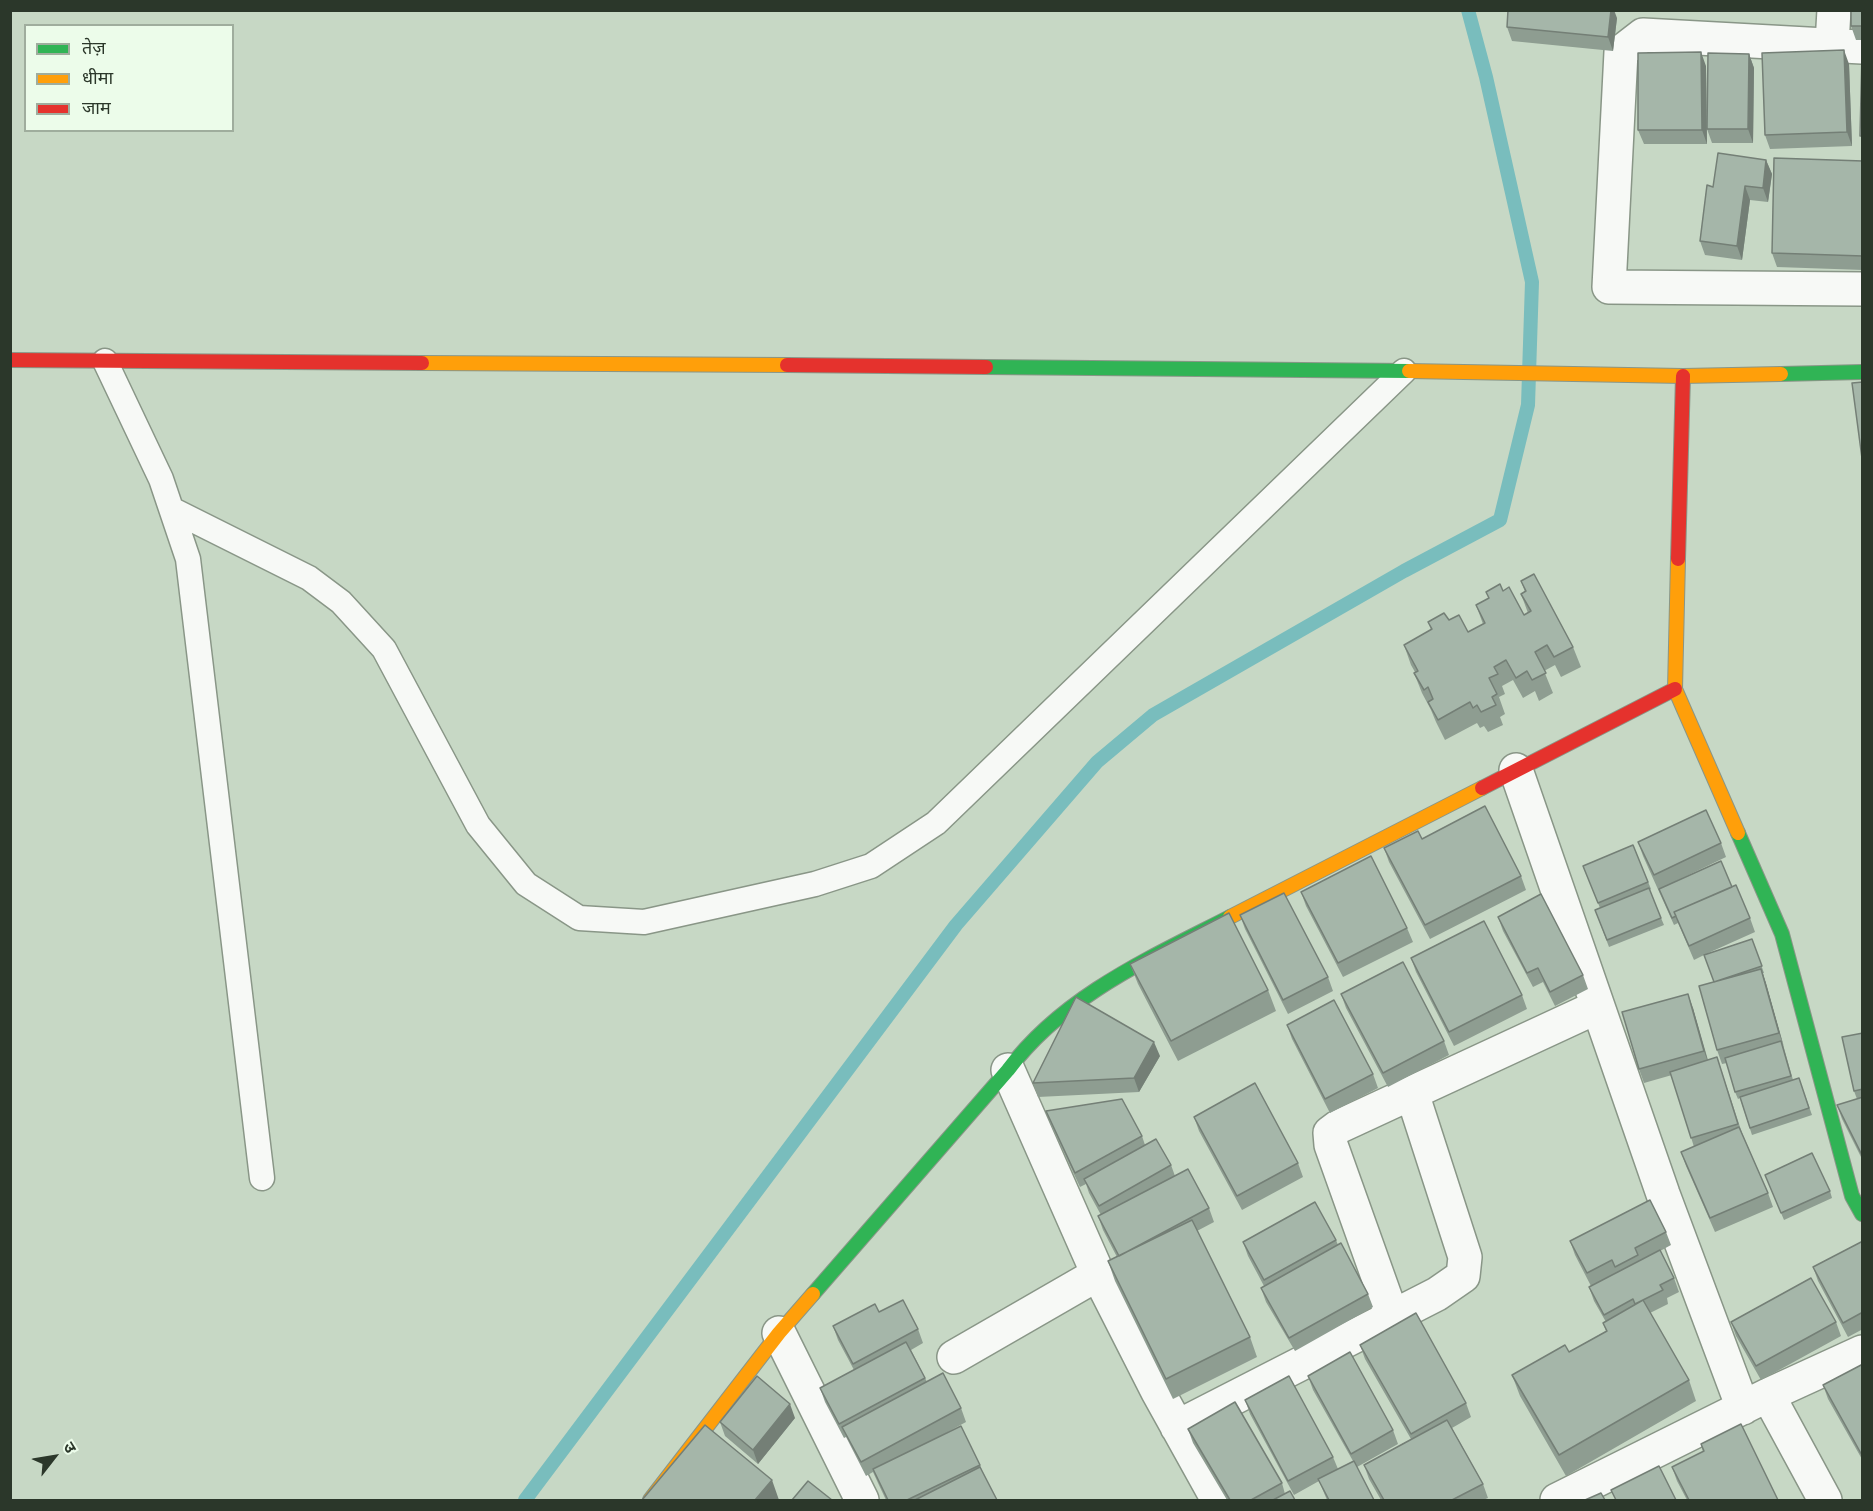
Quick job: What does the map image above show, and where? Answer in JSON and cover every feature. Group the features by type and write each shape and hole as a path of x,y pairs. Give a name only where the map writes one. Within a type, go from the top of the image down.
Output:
{"street":[{"path":"1834,10 1847,46 1644,23 1621,52 1609,287 1863,289"},
{"path":"10,360 1404,371 1683,376 1863,372"},
{"path":"1683,376 1675,688 1782,934 1851,1196 1863,1214"},
{"path":"650,1500 779,1333 1008,1070 1029,1042 1110,979 1675,688"},
{"path":"1516,770 1597,1007 1755,1401 1825,1500"},
{"path":"1392,1316 1331,1145 1330,1133 1338,1127 1597,1007"},
{"path":"1008,1070 1098,1274 1177,1427 1218,1500"},
{"path":"1177,1427 1457,1282 1463,1276 1466,1267 1465,1257 1412,1093"},
{"path":"954,1357 1098,1274"},
{"path":"779,1333 862,1500"},
{"path":"1557,1500 1755,1401 1863,1352"}],"lane":[{"path":"105,361 173,510 188,559 262,1178"},
{"path":"173,510 309,578 341,602 384,649 478,825 526,884 579,918 644,922 815,884 871,866 936,823 1404,371"}],"building":[{"path":"1508,10 1611,10 1608,37 1507,27"},
{"path":"1851,10 1863,10 1863,26 1851,26"},
{"path":"1844,50 1847,132 1765,135 1762,53"},
{"path":"1701,52 1702,130 1638,130 1638,53"},
{"path":"1862,52 1863,136 1860,136"},
{"path":"1708,53 1749,54 1748,129 1707,129"},
{"path":"1718,153 1766,160 1763,188 1745,186 1737,246 1700,241 1707,185 1713,187"},
{"path":"1774,158 1863,161 1863,256 1772,253"},
{"path":"1863,382 1863,466 1852,383"},
{"path":"1534,574 1573,647 1554,657 1547,645 1535,652 1546,673 1532,680 1527,671 1516,678 1506,660 1494,667 1498,674 1489,678 1497,694 1492,697 1496,705 1481,712 1477,705 1473,708 1470,702 1438,720 1428,702 1433,699 1428,687 1424,690 1414,673 1418,671 1404,645 1432,629 1428,622 1444,613 1449,620 1459,615 1468,632 1485,623 1476,605 1489,598 1486,592 1500,584 1503,591 1509,587 1524,615 1531,611 1521,594 1526,591 1521,581"},
{"path":"1485,806 1521,876 1425,925 1384,848 1418,831 1422,839"},
{"path":"1706,810 1721,843 1654,875 1638,842"},
{"path":"1633,845 1648,882 1598,903 1583,866"},
{"path":"1371,856 1407,928 1338,963 1301,892"},
{"path":"1721,861 1732,887 1674,912 1676,916 1672,918 1659,889"},
{"path":"1736,885 1750,918 1689,946 1674,912"},
{"path":"1649,888 1661,918 1607,940 1595,910"},
{"path":"1284,893 1328,977 1283,1000 1240,915"},
{"path":"1541,894 1583,975 1550,992 1538,968 1527,973 1498,917"},
{"path":"1229,913 1268,990 1171,1041 1130,964"},
{"path":"1484,921 1522,995 1449,1032 1411,958"},
{"path":"1752,939 1762,966 1714,982 1704,955"},
{"path":"1403,962 1444,1041 1383,1073 1341,994"},
{"path":"1761,969 1779,1033 1717,1050 1699,986"},
{"path":"1688,994 1704,1051 1639,1069 1622,1012"},
{"path":"1076,997 1154,1042 1134,1078 1033,1083"},
{"path":"1334,1000 1373,1074 1325,1099 1287,1025"},
{"path":"1863,1033 1863,1089 1854,1091 1842,1037"},
{"path":"1781,1041 1791,1076 1735,1092 1725,1058"},
{"path":"1717,1057 1738,1124 1691,1138 1670,1072"},
{"path":"1799,1078 1809,1108 1750,1128 1740,1097"},
{"path":"1255,1083 1298,1163 1237,1196 1194,1117"},
{"path":"1863,1097 1863,1157 1837,1105"},
{"path":"1122,1099 1142,1136 1075,1173 1046,1111"},
{"path":"1739,1127 1768,1193 1710,1218 1681,1152"},
{"path":"1156,1139 1171,1165 1099,1206 1084,1179"},
{"path":"1812,1153 1830,1191 1781,1213 1765,1175"},
{"path":"1188,1169 1209,1208 1119,1256 1098,1216"},
{"path":"1650,1200 1666,1232 1635,1248 1638,1255 1615,1267 1612,1260 1587,1273 1570,1241"},
{"path":"1315,1202 1336,1240 1264,1280 1243,1242"},
{"path":"1192,1220 1250,1337 1166,1379 1108,1261"},
{"path":"1863,1241 1863,1312 1843,1323 1813,1267"},
{"path":"1341,1243 1368,1294 1289,1338 1261,1288"},
{"path":"1660,1250 1674,1278 1660,1285 1663,1290 1635,1304 1633,1299 1604,1315 1589,1287"},
{"path":"1811,1278 1836,1322 1756,1366 1731,1322"},
{"path":"903,1300 918,1329 853,1364 833,1326 875,1304 879,1312"},
{"path":"1643,1300 1689,1380 1559,1455 1512,1375 1565,1345 1569,1352 1607,1331 1603,1323"},
{"path":"1416,1313 1466,1403 1411,1434 1360,1345"},
{"path":"906,1342 925,1378 839,1424 820,1388"},
{"path":"1350,1352 1393,1430 1351,1454 1308,1376"},
{"path":"1863,1364 1863,1457 1823,1385"},
{"path":"943,1373 961,1408 861,1462 842,1427"},
{"path":"757,1376 790,1404 753,1450 720,1422"},
{"path":"1289,1376 1333,1457 1288,1481 1245,1400"},
{"path":"1235,1402 1282,1483 1251,1500 1230,1500 1188,1429"},
{"path":"1447,1420 1483,1484 1452,1500 1384,1500 1364,1465"},
{"path":"1741,1424 1778,1500 1689,1500 1672,1467 1704,1451 1701,1444"},
{"path":"705,1425 772,1480 755,1500 642,1500"},
{"path":"961,1426 980,1465 907,1500 888,1500 873,1469"},
{"path":"1354,1461 1374,1500 1329,1500 1318,1479"},
{"path":"1659,1466 1676,1500 1616,1500 1611,1490"},
{"path":"980,1467 997,1500 915,1500"},
{"path":"808,1481 832,1500 792,1500"},
{"path":"1290,1491 1295,1500 1273,1500"},
{"path":"1601,1493 1605,1500 1585,1500"}],"waterway":[{"path":"525,1500 956,925 1097,762 1153,715 1404,571 1500,520 1528,405 1532,282 1486,77 1468,10"}],"traffic: fast":[{"path":"986,367 1409,371"},
{"path":"1781,374 1862,372"},
{"path":"1738,833 1782,934 1852,1196 1862,1214"},
{"path":"813,1294 1030,1044 1055,1021 1110,981 1230,917"}],"traffic: slow":[{"path":"422,363 787,365"},
{"path":"1409,371 1683,376 1781,374"},
{"path":"1678,559 1675,689 1738,833"},
{"path":"1230,917 1482,788"},
{"path":"650,1500 779,1333 813,1294"}],"traffic: jam":[{"path":"10,360 422,363"},
{"path":"787,365 986,367"},
{"path":"1678,559 1683,376"},
{"path":"1482,788 1675,689"}]}
